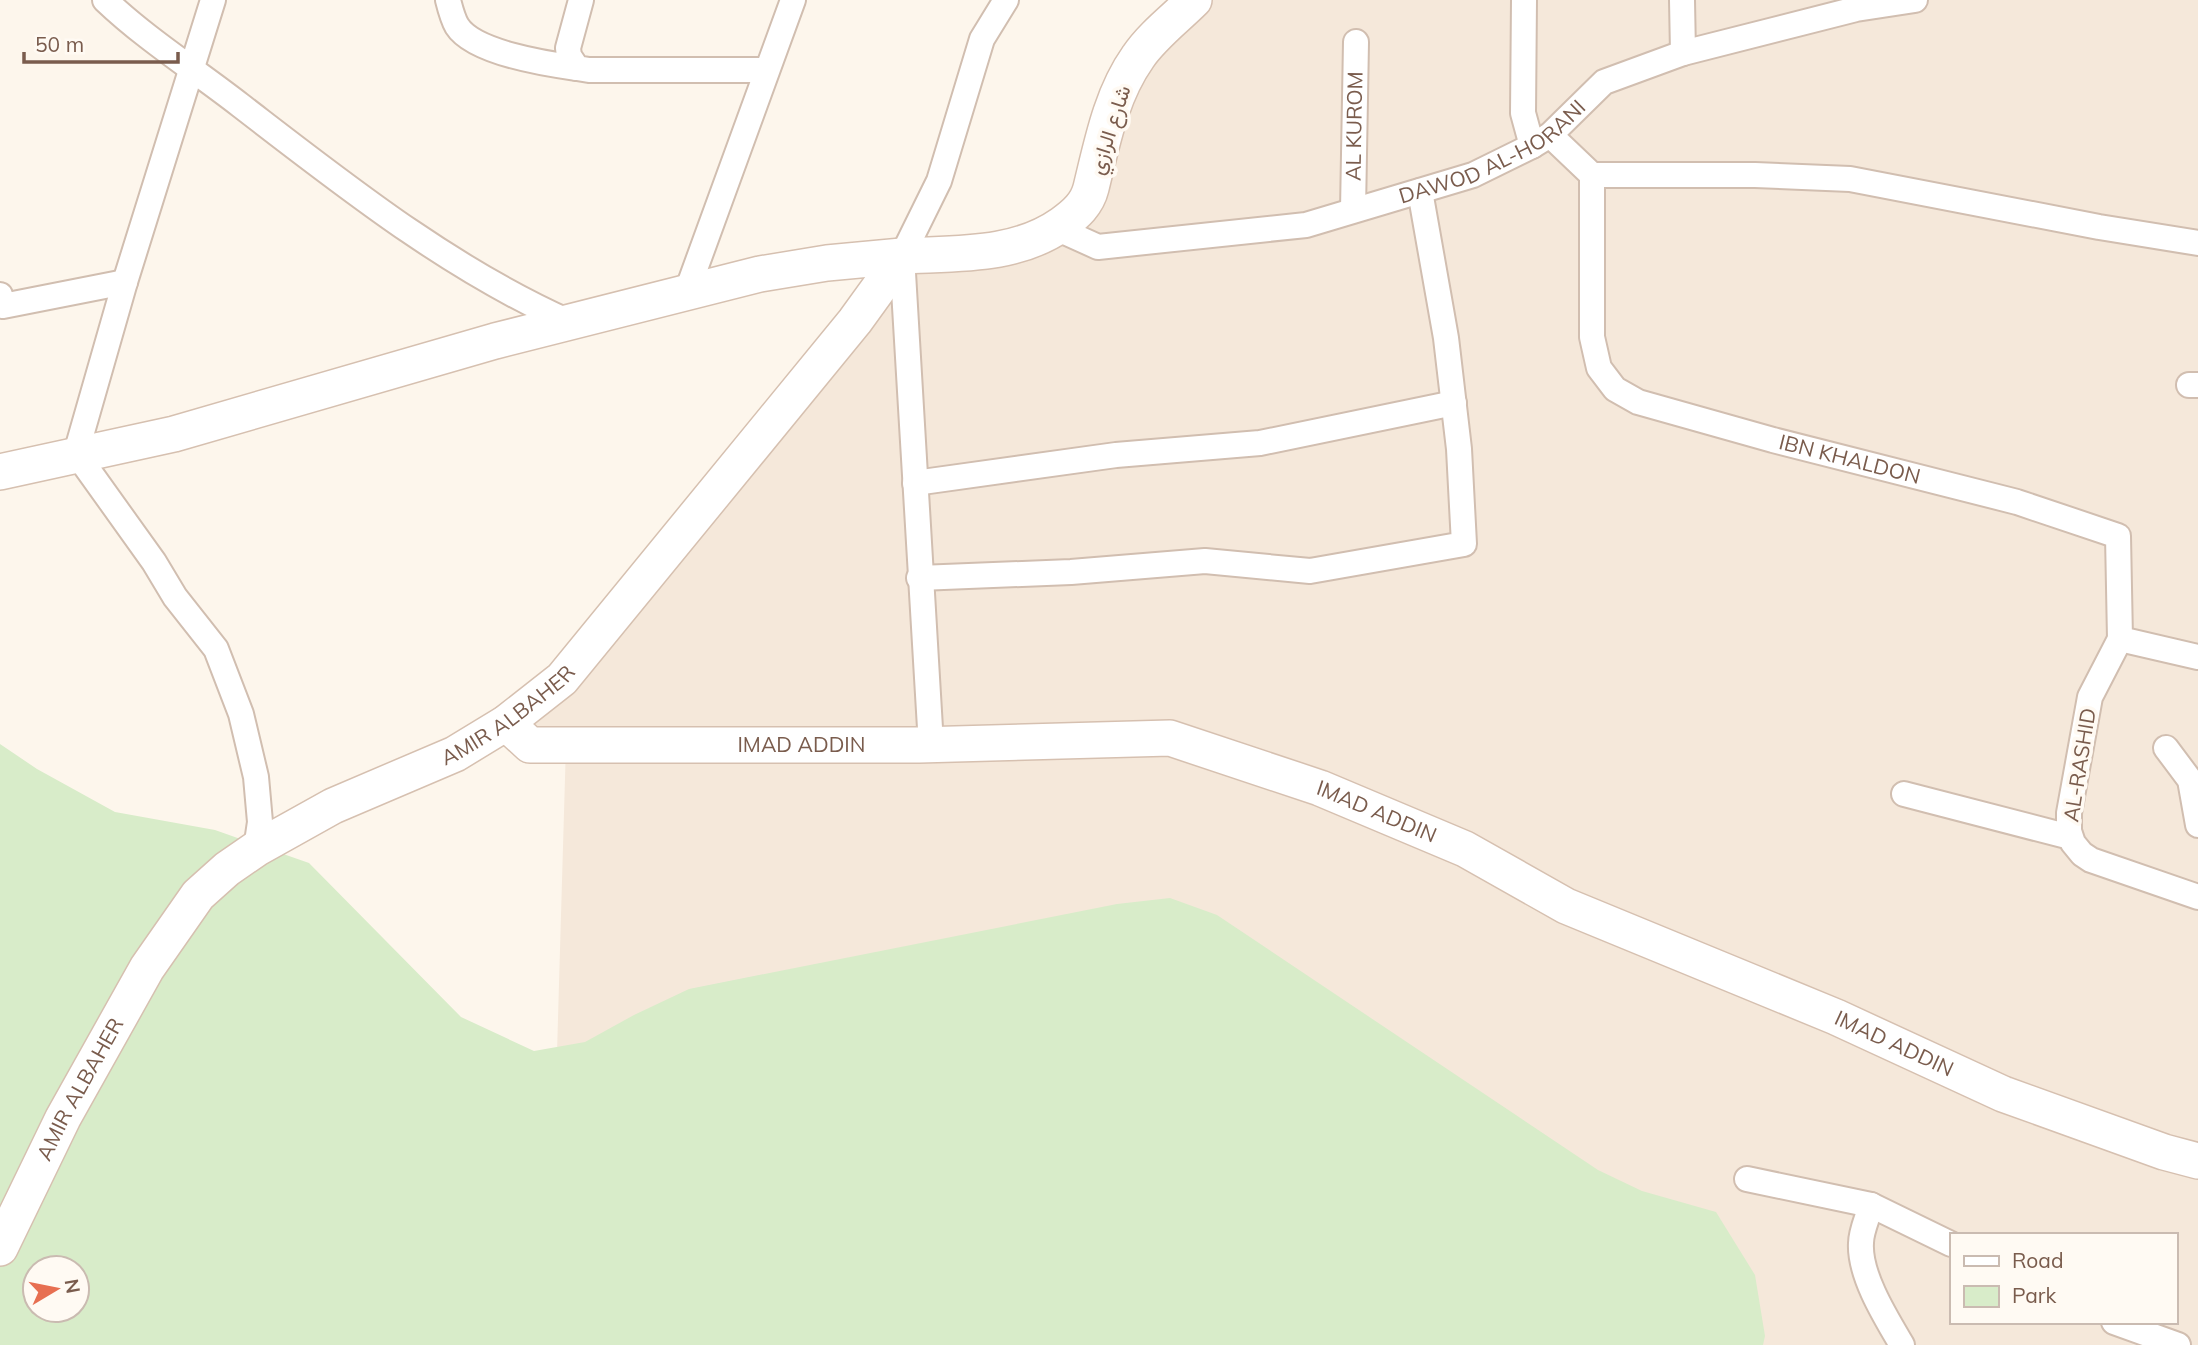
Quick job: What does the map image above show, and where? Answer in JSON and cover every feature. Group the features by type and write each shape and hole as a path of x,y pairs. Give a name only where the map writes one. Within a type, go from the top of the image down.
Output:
{"street":[{"path":"105,0 128,22 377,211 520,300 569,323"},
{"path":"76,453 125,282 213,0"},
{"path":"448,0 458,28 473,41 534,61 589,70 766,70"},
{"path":"577,68 568,48 581,0"},
{"path":"687,291 793,0"},
{"path":"930,745 902,256 939,181 982,39 1006,0"},
{"name":"شارع الرازي","path":"1056,228 1087,200 1112,109 1138,56 1194,0"},
{"path":"1524,0 1523,113 1541,141 1592,175 1755,175 1850,179 2099,227 2198,243"},
{"path":"1682,0 1683,53"},
{"name":"DAWOD AL-HORANI","path":"1056,228 1098,247 1306,225 1473,175 1541,141 1604,82 1683,53 1856,9 1915,0"},
{"name":"AL KUROM","path":"1353,210 1356,42"},
{"name":"IBN KHALDON","path":"1592,175 1592,337 1599,368 1615,389 1638,402 1773,440 2017,502 2118,536 2120,639"},
{"path":"919,578 1071,572 1205,561 1310,571 1464,544 1459,449 1446,338 1420,191"},
{"path":"0,471 174,434 482,345 760,274 827,263 1001,250 1035,240 1056,228"},
{"name":"AMIR ALBAHER","path":"0,1248 63,1118 147,968 198,895 227,869 256,849 333,806 455,754 506,723 562,679 855,321 902,256"},
{"path":"0,295 3,306 125,282"},
{"path":"915,482 1116,455 1260,443 1454,403"},
{"path":"76,453 154,562 175,597 216,649 242,714 256,777 260,822 256,849"},
{"path":"2120,639 2198,657"},
{"name":"AL-RASHID","path":"2120,639 2091,697 2069,813 2070,838 2082,854 2091,860 2197,890"},
{"name":"IMAD ADDIN","path":"506,723 530,746 930,745 1170,738 1320,789 1465,849 1566,906 1836,1017 2003,1094 2164,1152 2198,1161"},
{"path":"2166,748 2190,779 2198,825"},
{"path":"1904,794 2070,838"},
{"path":"1747,1179 1871,1205 1950,1244"},
{"path":"1871,1205 1861,1243 1869,1285 1902,1345"},
{"path":"2120,1324 2178,1345"}],"shaded area":[{"path":"1196,0 2198,0 2198,1345 579,1345 553,1190 566,744 587,743 516,720 910,257 1049,236 1106,123"}],"green space":[{"path":"0,744 37,769 115,812 215,830 309,863 461,1017 534,1051 585,1042 689,989 1117,904 1170,898 1217,915 1598,1170 1642,1191 1716,1212 1755,1275 1765,1336 1763,1345 0,1345"}]}
